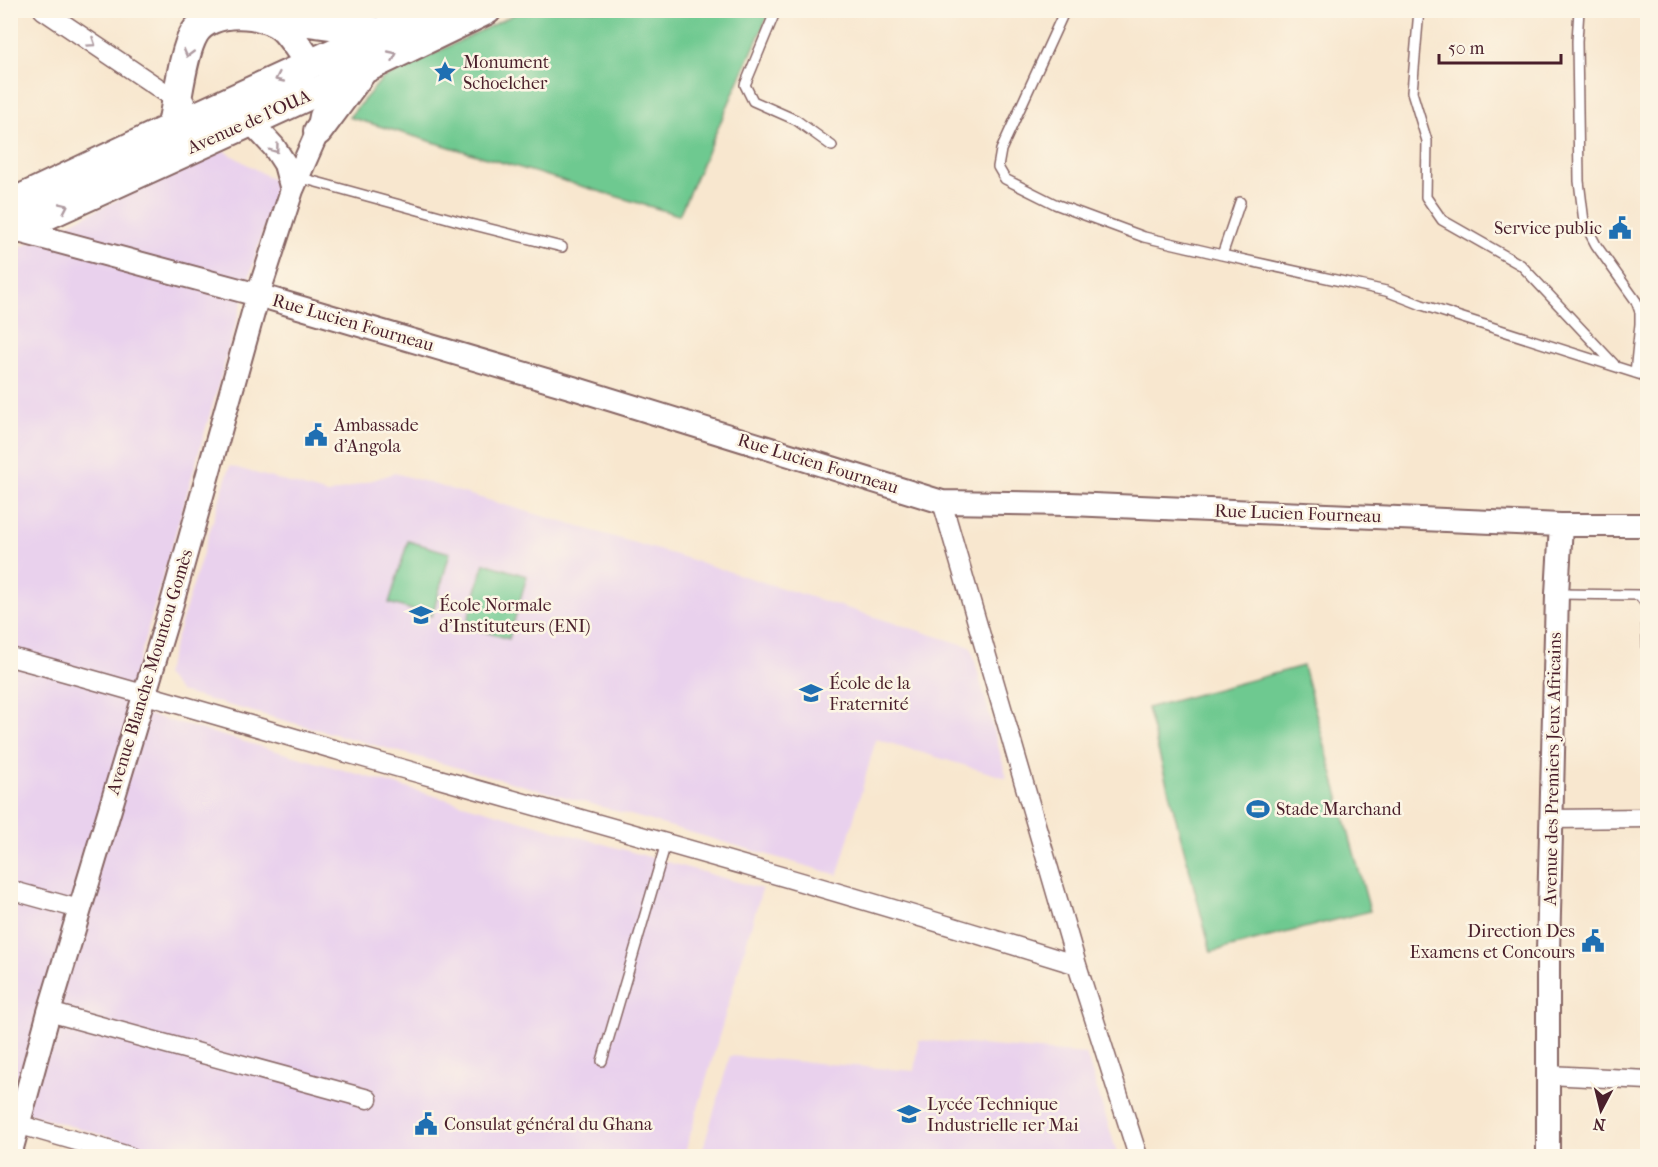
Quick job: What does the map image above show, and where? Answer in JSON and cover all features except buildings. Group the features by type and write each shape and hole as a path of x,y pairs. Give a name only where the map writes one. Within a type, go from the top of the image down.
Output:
{"main road":[{"name":"Avenue de l'OUA","path":"12,222 175,114 210,110 428,10"},
{"name":"Avenue de l'OUA","path":"12,222 325,88 487,10"},
{"path":"245,13 284,29 310,63"},
{"path":"175,114 187,54 194,33 208,21 221,16 245,13 381,32"},
{"path":"318,131 364,69"}],"street":[{"path":"43,10 175,114"},
{"path":"310,63 325,88"},
{"name":"Avenue Blanche Mountou Gomès","path":"10,1155 15,1123 172,603 258,295 295,184 318,131 325,88"},
{"path":"210,110 250,121 265,136 285,164 295,184"},
{"name":"Rue Lucien Fourneau","path":"12,222 580,390 942,502 1070,504 1561,525 1647,525"},
{"path":"942,502 1077,965 1138,1156"},
{"name":"Avenue des Premiers Jeux Africains","path":"1548,1156 1548,952 1557,594 1561,525"},
{"path":"10,657 144,693 666,843 952,926 1077,965"},
{"path":"1552,819 1647,818"},
{"path":"10,890 79,909"},
{"path":"49,1012 369,1099"},
{"path":"1548,1075 1647,1080"},
{"path":"15,1123 129,1156"}],"lane":[{"path":"776,10 746,85 748,95 753,101 796,120 832,146"},
{"path":"1065,10 1001,150 998,167 1005,179 1055,204 1144,237 1386,291 1422,305 1647,377"},
{"path":"1419,10 1412,92 1427,141 1426,197 1442,220 1521,265 1616,366"},
{"path":"1579,10 1577,40 1579,181 1584,222 1596,245 1636,301 1640,312 1635,373"},
{"path":"295,184 562,247"},
{"path":"1222,255 1240,202"},
{"path":"1557,594 1640,595 1646,604 1647,669"},
{"path":"602,1061 666,843"}],"shaded area":[{"path":"221,149 277,182 125,708 762,889 684,1156 176,1156 11,1109 11,252"},
{"name":"École Normale d'Instituteurs (ENI)","path":"230,466 328,494 395,473 676,555 971,647 1007,778 876,739 838,875 606,808 180,692 165,675"},
{"name":"Lycée Technique Industrielle 1er Mai","path":"919,1040 1086,1054 1118,1156 701,1156 730,1056 915,1071"}],"green space":[{"path":"523,10 770,11 679,215 349,117 382,79"},
{"path":"408,541 450,553 432,616 389,603"},
{"path":"484,563 527,576 509,639 466,626"},
{"name":"Stade Marchand","path":"1303,666 1370,911 1211,952 1147,708"}],"place":[{"name":"Monument Schoelcher","path":"445,72"},
{"name":"Service public","path":"1620,228"},
{"name":"Ambassade d'Angola","path":"316,435"},
{"name":"École Normale d'Instituteurs (ENI)","path":"421,615"},
{"name":"École de la Fraternité","path":"811,693"},
{"name":"Stade Marchand","path":"1258,809"},
{"name":"Direction Des Examens et Concours","path":"1593,941"},
{"name":"Lycée Technique Industrielle 1er Mai","path":"909,1114"},
{"name":"Consulat général du Ghana","path":"426,1124"}]}
